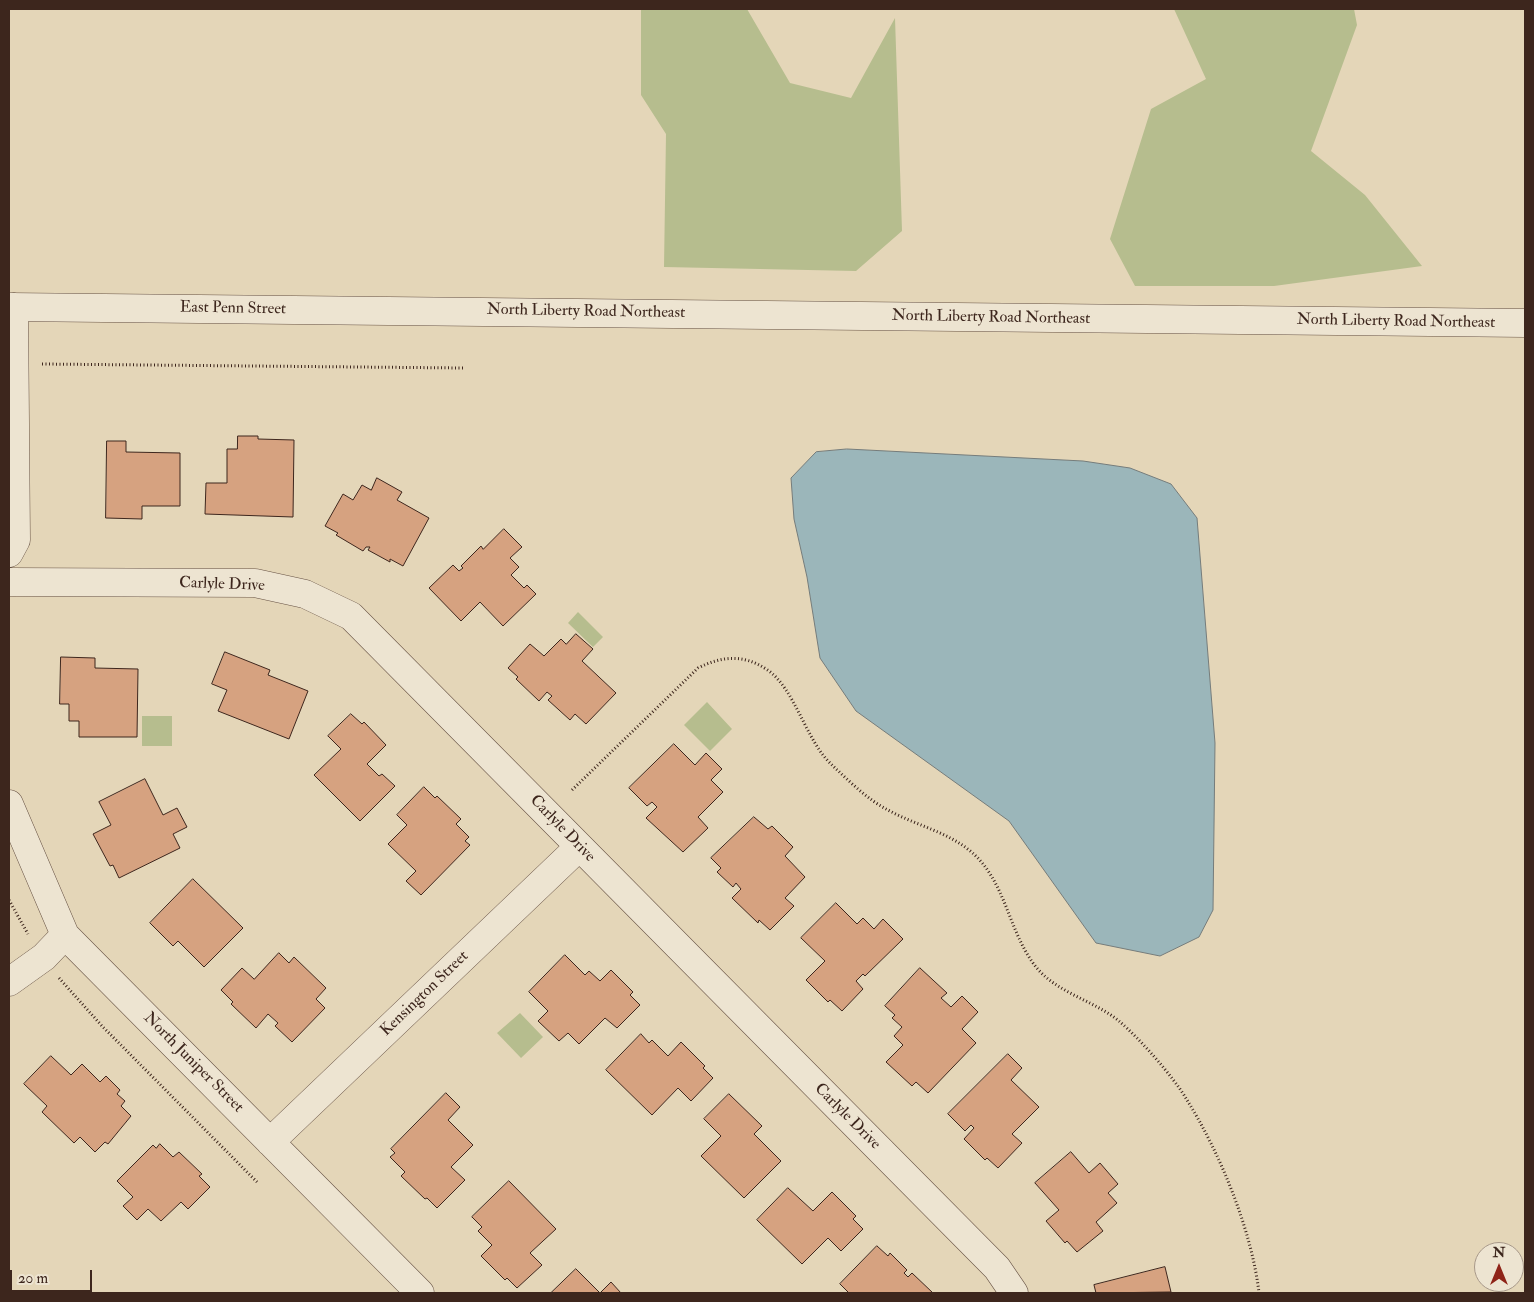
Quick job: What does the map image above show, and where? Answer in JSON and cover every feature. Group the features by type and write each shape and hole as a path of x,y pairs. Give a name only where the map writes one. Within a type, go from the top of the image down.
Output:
{"street":[{"name":"East Penn Street","path":"11,307 457,311"},
{"path":"9,553 16,540 15,364 11,307"},
{"name":"North Liberty Road Northeast","path":"457,311 1525,323"},
{"name":"Carlyle Drive","path":"9,582 255,583 305,594 351,616 998,1268 1014,1293"},
{"name":"North Juniper Street","path":"9,804 65,934 420,1293"},
{"name":"Kensington Street","path":"270,1142 579,847"},
{"path":"9,982 44,957 65,934"}],"path":[{"path":"15,364 463,368"},
{"path":"572,790 698,668 717,659 735,658 755,662 769,670 794,705 816,748 831,764 886,810 942,832 970,851 981,862 999,890 1016,934 1037,968 1061,988 1119,1021 1187,1099 1214,1152 1236,1205 1255,1261 1259,1293"},
{"path":"9,900 44,957 63,983 102,1026 257,1182"}],"green space":[{"path":"747,9 790,83 851,98 895,18 902,231 856,271 664,267 666,134 641,95 641,10"},
{"path":"1174,9 1354,9 1357,25 1311,151 1365,195 1422,266 1274,286 1135,286 1110,239 1151,109 1206,79"},
{"path":"578,612 603,637 593,647 568,623"},
{"path":"707,702 732,729 710,751 684,725"},
{"path":"142,716 172,716 172,746 142,746"},
{"path":"520,1013 543,1037 521,1058 497,1033"}],"water":[{"path":"847,449 1083,461 1130,468 1171,484 1197,518 1215,743 1213,910 1199,937 1160,956 1096,943 1009,821 856,711 820,658 807,577 794,519 791,478 816,452"}],"building":[{"path":"238,436 258,436 258,439 294,440 293,517 205,514 206,483 227,483 227,449 237,449"},
{"path":"107,441 126,441 126,452 180,453 180,506 142,506 142,519 106,518"},
{"path":"377,478 402,492 397,500 429,518 403,566 390,559 390,562 368,550 370,547 366,547 363,551 325,526 343,494 353,500 362,485 371,490"},
{"path":"504,529 522,547 510,558 519,567 511,575 524,588 527,585 536,594 503,626 480,602 461,621 429,588 453,565 459,571 463,568 461,566 481,546 483,549"},
{"path":"576,634 593,649 582,661 616,693 586,724 575,714 570,720 548,700 552,696 547,692 539,701 516,679 518,677 508,668 530,644 544,656 561,639 566,644"},
{"path":"225,652 270,670 268,675 308,691 289,739 218,711 227,690 212,684"},
{"path":"61,657 95,658 95,668 138,669 137,737 79,737 79,721 69,721 69,704 60,704"},
{"path":"351,714 362,724 364,722 386,745 367,764 379,776 382,774 395,786 360,821 314,775 341,749 328,736"},
{"path":"674,744 695,765 706,753 722,769 711,780 723,792 698,817 708,828 683,852 646,818 657,807 652,802 647,806 629,788"},
{"path":"145,779 163,815 177,808 187,827 173,834 180,848 119,878 113,865 110,866 93,834 111,825 99,802"},
{"path":"424,787 435,798 437,796 461,819 456,824 469,837 465,841 470,845 421,895 406,881 416,871 388,844 407,825 397,815"},
{"path":"754,817 768,829 772,826 793,847 785,856 805,877 785,898 794,906 770,930 759,920 758,923 732,898 741,889 736,883 733,887 717,872 721,868 711,858"},
{"path":"193,879 243,928 204,967 178,941 173,946 150,923"},
{"path":"836,903 857,924 863,918 874,929 883,919 903,939 865,976 863,974 856,981 863,989 842,1011 830,1000 828,1002 806,980 825,961 801,938"},
{"path":"279,953 289,963 294,957 326,988 316,999 325,1008 292,1042 275,1026 278,1023 268,1014 256,1028 231,1004 233,1002 221,990 242,968 254,979"},
{"path":"565,955 585,975 589,971 600,981 611,970 633,992 630,995 640,1005 617,1028 605,1018 579,1044 568,1033 559,1041 538,1021 548,1011 529,992"},
{"path":"920,968 947,993 941,998 951,1007 962,996 978,1012 962,1029 976,1043 928,1093 916,1082 912,1086 886,1062 903,1045 894,1036 902,1027 892,1018 895,1015 885,1006"},
{"path":"641,1034 649,1043 652,1040 668,1056 681,1042 705,1066 703,1068 713,1078 691,1101 678,1088 652,1115 606,1070"},
{"path":"1008,1054 1022,1068 1011,1080 1039,1107 1012,1134 1022,1143 998,1168 987,1158 985,1160 964,1139 974,1128 971,1125 965,1131 948,1114"},
{"path":"51,1056 71,1075 82,1064 100,1082 106,1076 120,1090 117,1094 125,1101 121,1106 131,1116 108,1144 105,1142 95,1152 80,1137 74,1143 42,1112 47,1106 24,1084"},
{"path":"446,1093 460,1107 448,1120 473,1145 451,1167 465,1180 437,1208 401,1176 405,1172 390,1157 395,1153 391,1149"},
{"path":"729,1094 762,1126 754,1134 781,1161 744,1198 701,1156 721,1136 704,1119"},
{"path":"160,1144 173,1157 179,1152 202,1174 199,1176 210,1187 188,1209 181,1202 161,1221 148,1209 137,1220 123,1206 133,1197 117,1181 153,1145 156,1148"},
{"path":"1071,1152 1089,1173 1100,1163 1118,1184 1108,1193 1117,1203 1096,1222 1103,1231 1077,1252 1067,1241 1065,1243 1046,1221 1059,1210 1035,1183"},
{"path":"509,1181 556,1229 530,1253 542,1265 517,1288 507,1278 505,1280 481,1256 492,1245 478,1231 482,1227 472,1217"},
{"path":"788,1188 813,1211 832,1192 856,1216 853,1219 863,1229 841,1251 828,1238 802,1264 757,1220"},
{"path":"877,1246 888,1256 890,1253 907,1270 904,1273 908,1277 912,1273 933,1293 849,1293 840,1284"},
{"path":"1165,1267 1171,1292 1096,1293 1094,1285"},
{"path":"576,1269 600,1293 551,1293"},
{"path":"611,1282 621,1293 600,1293"}]}
